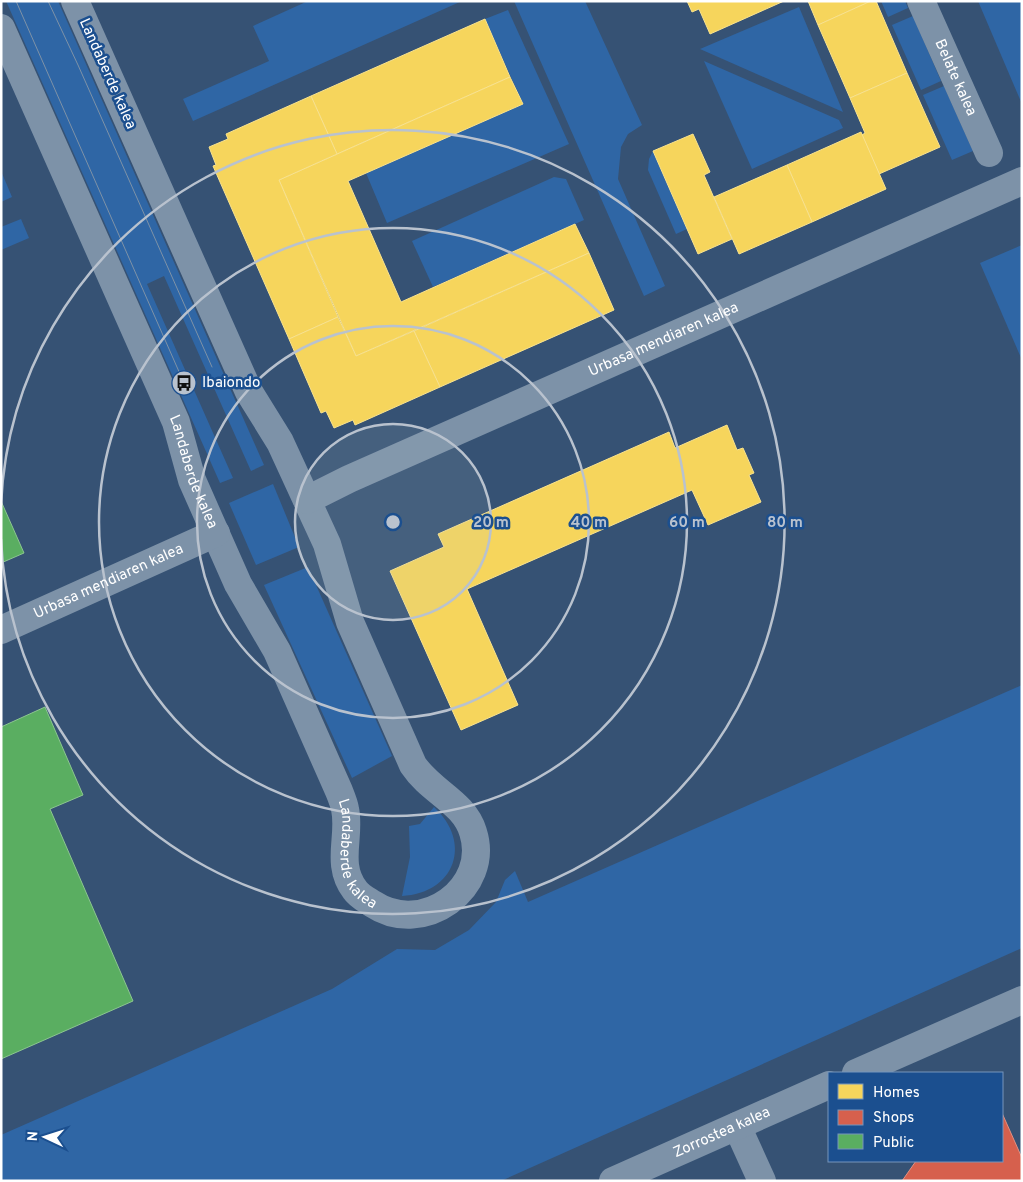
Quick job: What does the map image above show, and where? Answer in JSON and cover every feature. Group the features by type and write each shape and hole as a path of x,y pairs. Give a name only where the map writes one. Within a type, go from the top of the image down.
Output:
{"street":[{"name":"Landaberde kalea","path":"1,28 176,422 192,480 238,584 277,652 339,791 345,810 343,848 350,882 355,891 379,908 406,916 423,914 442,905 466,882 476,854 473,830 462,811 421,777 413,765 350,622 327,544 280,442 249,392 75,1"},
{"name":"Belate kalea","path":"921,1 989,153"},
{"name":"Urbasa mendiaren kalea","path":"307,500 349,479 1022,181"},
{"name":"Urbasa mendiaren kalea","path":"1,630 216,533"},
{"path":"858,1072 1022,1000"},
{"name":"Zorrostea kalea","path":"614,1181 828,1085"},
{"path":"737,1126 762,1181"}],"shaded area":[{"path":"6,1 58,1 264,465 251,471 164,276 147,284 233,478 220,483"},
{"path":"308,1 462,1 193,121 183,99 269,61 253,26"},
{"path":"514,1 585,1 642,125 628,134 621,147 618,179 665,286 644,296"},
{"path":"881,1 905,1 908,8 888,17"},
{"path":"978,1 1022,1 1022,104"},
{"path":"799,7 843,112 700,49"},
{"path":"508,10 569,144 387,223 366,173 523,104 485,19"},
{"path":"913,16 941,81 921,90 892,25"},
{"path":"704,61 839,120 843,128 752,169"},
{"path":"944,86 973,151 952,160 923,95"},
{"path":"653,151 687,229 676,234 648,170 649,159"},
{"path":"1,171 12,197 1,202"},
{"path":"554,177 566,179 584,220 433,287 412,241"},
{"path":"21,219 29,238 1,250 1,227"},
{"path":"1022,245 1022,360 980,263"},
{"path":"273,484 299,547 256,565 229,503"},
{"path":"308,567 392,756 352,778 264,585"},
{"path":"1022,685 1022,948 501,1181 1,1181 1,1135 332,989 397,949 435,950 469,930 496,902 505,880 515,871 528,902"},
{"path":"434,807 446,821 453,836 455,850 452,864 446,876 435,886 420,893 402,896 410,857 409,826 420,824"}],"building: Homes":[{"path":"687,1 784,1 710,34 699,9 692,12"},
{"path":"808,1 871,1 818,25"},
{"path":"871,1 876,1 907,73 850,98 818,25"},
{"path":"485,19 510,77 337,154 311,96"},
{"path":"907,73 940,147 879,174 862,135 865,133 850,98"},
{"path":"510,77 523,104 348,181 401,302 575,224 589,253 356,356 279,180"},
{"path":"311,96 337,154 279,180 338,317 289,339 213,166 216,165 209,147 228,139 226,134"},
{"path":"861,132 886,189 812,222 787,165"},
{"path":"693,134 710,172 704,175 732,239 698,254 653,151"},
{"path":"787,165 812,222 739,254 714,197"},
{"path":"589,253 614,310 440,387 414,331"},
{"path":"338,317 356,356 414,331 440,387 355,425 353,420 334,428 326,411 321,413 289,339"},
{"path":"727,425 737,450 743,448 754,473 749,475 761,502 708,525 692,490 467,589 518,705 461,730 390,571 444,547 438,534 669,432 675,448"}],"building: Shops":[{"path":"1003,1115 1022,1158 1022,1181 902,1181 915,1162 1003,1162"}],"building: Public":[{"path":"1,501 24,553 1,563"},
{"path":"45,707 83,795 50,809 133,1001 1,1059 1,727"}],"tram line":[{"path":"16,1 184,383"},
{"path":"48,1 212,367"}],"place":[{"name":"Ibaiondo","path":"184,383"}]}
